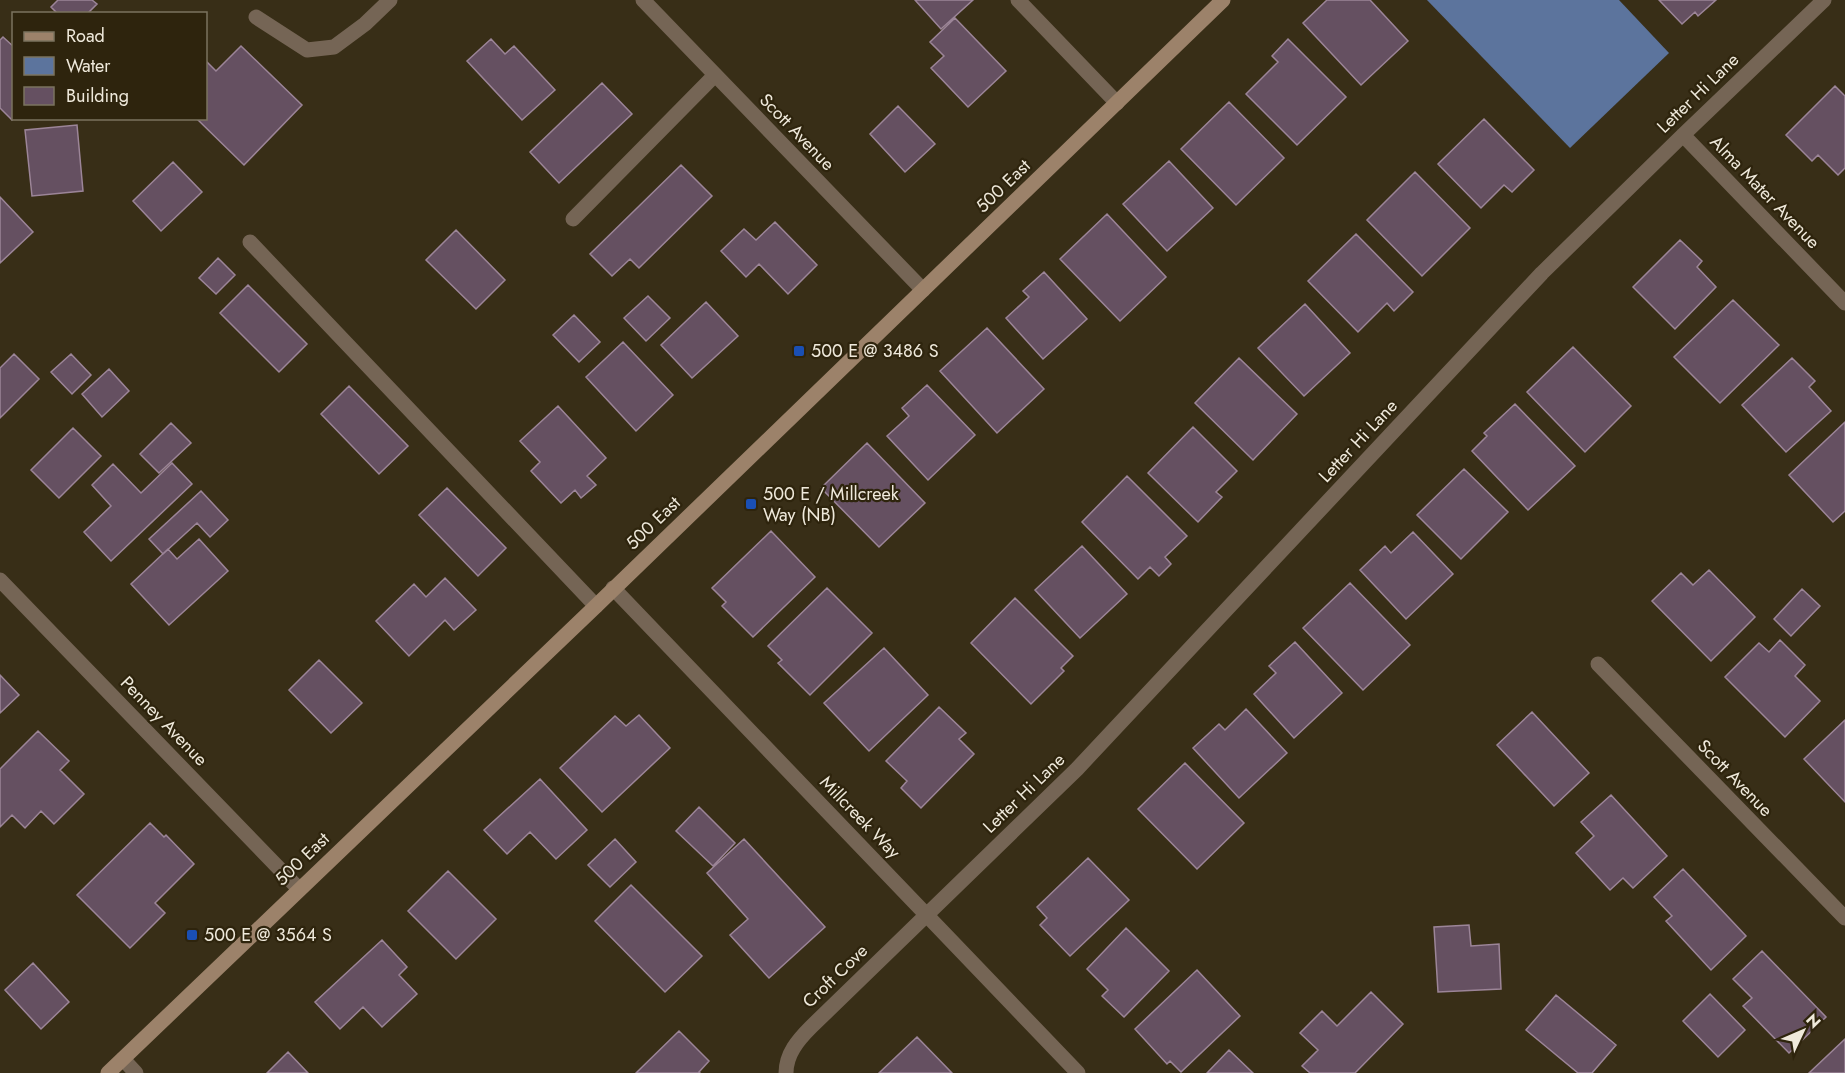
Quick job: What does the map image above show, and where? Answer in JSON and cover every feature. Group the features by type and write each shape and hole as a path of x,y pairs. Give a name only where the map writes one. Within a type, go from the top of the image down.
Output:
{"street":[{"path":"256,17 307,50 334,47 365,24 390,0"},
{"name":"Scott Avenue","path":"643,0 923,290"},
{"path":"1018,0 1116,103"},
{"name":"500 East","path":"108,1073 596,606 1223,0"},
{"name":"Letter Hi Lane","path":"926,915 1077,769 1542,273 1824,0"},
{"path":"573,219 715,75"},
{"name":"Alma Mater Avenue","path":"1683,135 1845,303"},
{"path":"250,242 596,606"},
{"name":"Millcreek Way","path":"613,588 1078,1073"},
{"name":"Penney Avenue","path":"3,591 299,889"},
{"name":"Scott Avenue","path":"1598,664 1845,918"},
{"name":"Croft Cove","path":"786,1073 786,1065 795,1043 926,915"},
{"path":"123,1059 136,1073"}],"water":[{"path":"1427,0 1619,0 1669,53 1570,148"}],"building":[{"path":"58,0 92,0 97,4 89,12 56,12 51,7"},
{"path":"915,0 973,0 941,29"},
{"path":"1327,0 1370,0 1408,41 1361,85 1303,23"},
{"path":"1659,0 1716,0 1698,16 1695,12 1682,24"},
{"path":"955,18 1006,71 968,107 931,68 944,56 930,42"},
{"path":"3,37 12,45 12,120 0,108 0,40"},
{"path":"491,39 505,54 514,46 555,90 522,120 467,61"},
{"path":"1288,39 1346,97 1297,145 1246,94 1278,62 1272,56"},
{"path":"241,46 302,105 244,165 198,120 207,120 207,62 216,71"},
{"path":"602,83 632,114 559,183 530,152"},
{"path":"1835,86 1845,96 1845,168 1838,175 1818,155 1812,161 1786,135"},
{"path":"1229,102 1284,158 1236,205 1181,149"},
{"path":"898,106 935,144 905,172 870,134"},
{"path":"1484,119 1534,170 1512,192 1504,185 1481,208 1438,164"},
{"path":"77,125 83,191 32,196 25,130"},
{"path":"1169,161 1213,208 1167,251 1123,204"},
{"path":"173,162 202,192 161,231 133,201"},
{"path":"681,165 712,196 639,268 630,259 612,276 590,254"},
{"path":"1415,172 1470,228 1422,276 1367,220"},
{"path":"0,197 33,232 0,263"},
{"path":"1107,214 1166,277 1120,321 1060,259"},
{"path":"775,222 817,265 788,294 759,264 746,277 721,251 744,229 756,240"},
{"path":"456,230 505,280 476,309 426,260"},
{"path":"1356,234 1413,292 1394,311 1387,303 1358,332 1308,281"},
{"path":"1680,240 1702,261 1697,267 1716,287 1675,329 1633,287"},
{"path":"218,258 235,275 216,294 199,278"},
{"path":"1044,272 1087,319 1043,359 1006,318 1029,297 1023,291"},
{"path":"248,285 307,344 279,372 220,313"},
{"path":"648,296 670,318 646,341 624,318"},
{"path":"1733,300 1779,345 1720,403 1674,357"},
{"path":"706,302 738,336 692,378 661,345"},
{"path":"1305,304 1350,353 1304,396 1258,348"},
{"path":"574,315 600,342 579,362 553,335"},
{"path":"987,328 1044,389 997,433 940,371"},
{"path":"623,342 673,395 636,431 586,377"},
{"path":"1573,347 1631,406 1585,452 1527,392"},
{"path":"14,354 39,379 0,418 0,368"},
{"path":"71,354 91,375 72,394 51,372"},
{"path":"1239,358 1297,414 1253,460 1195,403"},
{"path":"1792,358 1815,381 1809,387 1831,411 1786,452 1742,405"},
{"path":"109,369 129,391 102,417 82,394"},
{"path":"927,385 975,435 928,480 887,436 909,416 902,408"},
{"path":"349,386 408,446 379,474 321,414"},
{"path":"1515,404 1575,466 1528,510 1472,451 1487,436 1484,433"},
{"path":"558,406 606,458 587,476 596,485 581,498 575,490 561,503 531,471 540,462 520,441"},
{"path":"1845,422 1845,511 1833,522 1789,475"},
{"path":"171,423 191,443 159,473 140,454"},
{"path":"1193,427 1237,471 1216,492 1222,497 1198,522 1148,473"},
{"path":"73,428 101,456 59,498 31,470"},
{"path":"867,443 925,503 879,547 821,488"},
{"path":"172,463 192,484 111,561 84,532 111,506 92,485 113,464 141,493"},
{"path":"1464,469 1508,512 1461,559 1417,515"},
{"path":"1127,476 1187,536 1165,557 1171,564 1159,576 1150,567 1138,579 1082,522"},
{"path":"447,488 506,548 478,576 419,515"},
{"path":"201,491 228,520 210,537 197,523 163,554 149,539"},
{"path":"771,531 815,577 753,637 722,606 726,602 712,588"},
{"path":"1413,532 1453,574 1406,619 1360,570 1385,546 1391,553"},
{"path":"199,539 228,571 169,625 131,584 168,549 177,559"},
{"path":"1082,546 1127,594 1080,638 1035,590"},
{"path":"1709,570 1755,617 1711,661 1652,601 1681,573 1693,585"},
{"path":"445,578 476,610 454,630 445,620 409,656 376,621 414,584 426,597"},
{"path":"1350,583 1410,645 1363,690 1303,628"},
{"path":"827,588 872,633 810,695 778,663 782,660 768,646"},
{"path":"1802,589 1820,606 1791,636 1774,619"},
{"path":"1015,598 1073,656 1061,668 1064,671 1031,704 971,643"},
{"path":"1780,640 1805,665 1795,676 1820,701 1785,737 1725,677 1759,643 1769,652"},
{"path":"1295,642 1342,693 1294,738 1254,694 1276,673 1269,666"},
{"path":"884,648 928,695 869,751 824,703"},
{"path":"319,660 362,703 331,733 289,690"},
{"path":"0,675 19,695 0,713"},
{"path":"939,707 966,733 959,739 974,754 921,808 901,788 907,781 886,761"},
{"path":"1246,709 1287,753 1239,798 1193,748 1219,724 1225,730"},
{"path":"1532,712 1589,773 1554,806 1497,745"},
{"path":"639,715 670,748 602,812 560,768 615,716 626,726"},
{"path":"1845,720 1845,802 1804,759"},
{"path":"38,731 69,761 60,770 84,794 54,824 41,811 25,828 12,815 0,827 0,769"},
{"path":"1185,763 1244,823 1197,869 1138,809"},
{"path":"540,779 587,830 556,859 530,832 507,854 484,830"},
{"path":"1611,795 1667,856 1633,888 1623,878 1610,890 1576,853 1594,836 1581,822"},
{"path":"699,807 735,843 713,866 676,831"},
{"path":"150,823 164,837 166,835 194,864 155,903 165,913 130,948 77,895"},
{"path":"615,839 636,862 610,887 588,865"},
{"path":"744,839 825,927 769,978 730,935 748,919 707,873"},
{"path":"1088,858 1129,900 1070,956 1040,925 1047,918 1037,907"},
{"path":"1683,869 1746,936 1711,970 1666,921 1672,916 1654,897"},
{"path":"448,871 496,919 456,959 408,911"},
{"path":"631,885 702,956 665,992 595,921"},
{"path":"1469,925 1471,946 1499,944 1501,989 1438,992 1434,927"},
{"path":"1126,928 1169,971 1124,1017 1102,996 1108,990 1087,969"},
{"path":"382,940 407,967 399,975 417,994 382,1027 363,1007 340,1029 315,1002"},
{"path":"1762,951 1826,1017 1789,1053 1743,1006 1752,998 1733,979"},
{"path":"33,963 69,1002 41,1029 5,990"},
{"path":"1197,970 1240,1016 1181,1072 1170,1061 1167,1064 1135,1029"},
{"path":"1371,992 1403,1024 1355,1073 1310,1073 1302,1066 1318,1050 1300,1033 1322,1011 1337,1026"},
{"path":"1710,994 1745,1030 1718,1057 1683,1021"},
{"path":"1556,995 1616,1045 1592,1073 1578,1073 1526,1030"},
{"path":"679,1031 709,1061 700,1073 636,1073"},
{"path":"917,1037 952,1073 879,1073"},
{"path":"1845,1039 1845,1073 1809,1073"},
{"path":"1229,1050 1253,1073 1207,1073"},
{"path":"288,1052 308,1073 267,1073"}],"place":[{"name":"500 E @ 3486 S","path":"799,351"},
{"name":"500 E / Millcreek Way (NB)","path":"751,504"},
{"name":"500 E @ 3564 S","path":"192,935"}]}
